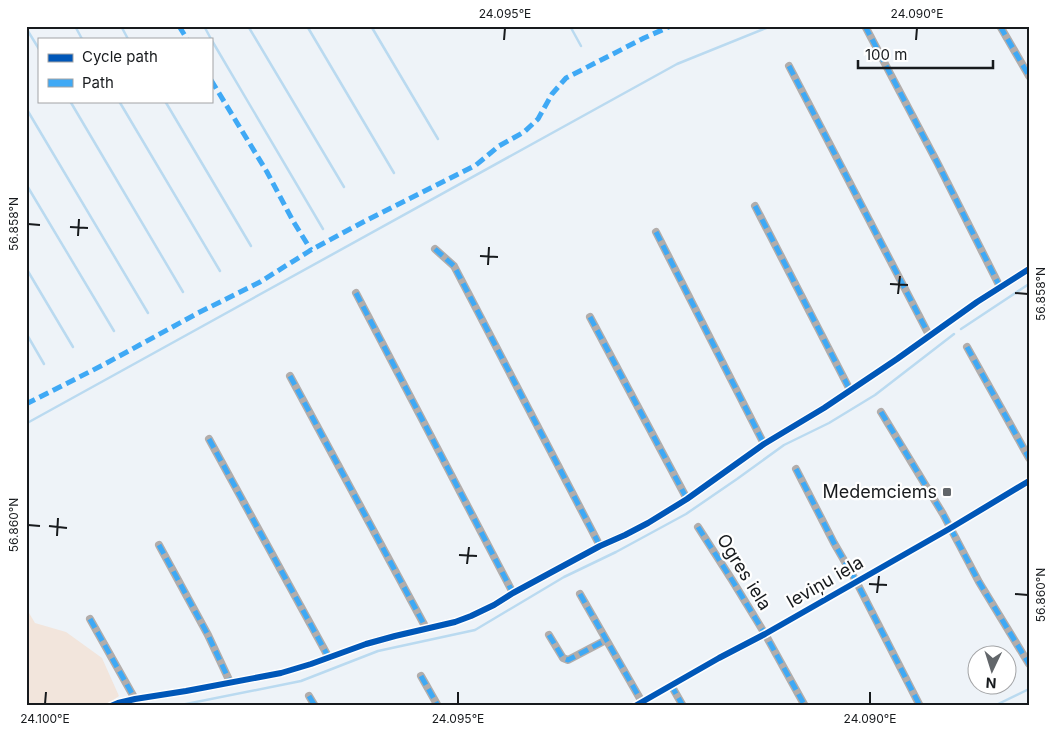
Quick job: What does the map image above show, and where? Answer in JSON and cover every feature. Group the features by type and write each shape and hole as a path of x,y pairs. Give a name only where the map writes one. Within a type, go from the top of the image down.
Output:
{"street":[{"path":"865,26 1000,287"},
{"path":"1000,26 1029,76"},
{"path":"788,66 929,335"},
{"path":"755,206 850,390"},
{"path":"656,232 764,444"},
{"path":"435,249 454,266 600,546"},
{"path":"111,706 135,699 281,673 376,642 455,622 471,616 600,546 648,523 687,499 764,444 897,359 929,335 1029,269"},
{"path":"356,293 513,593"},
{"path":"590,317 687,499"},
{"path":"967,347 1029,458"},
{"path":"290,376 426,628"},
{"path":"881,412 942,514 979,582 1029,664"},
{"path":"209,439 329,658"},
{"path":"796,470 920,706"},
{"name":"Ieviņu iela","path":"638,704 765,634 1029,481"},
{"name":"Ogres iela","path":"698,526 765,634 805,706"},
{"path":"159,544 208,635 230,682"},
{"path":"580,594 606,640 638,704"},
{"path":"90,619 135,699"},
{"path":"549,635 563,658 568,660 606,640"},
{"path":"421,676 438,706"},
{"path":"670,685 683,706"},
{"path":"309,696 315,706"}],"shaded area":[{"path":"26,608 35,623 66,632 102,658 119,696 104,706 26,706"}],"waterway":[{"path":"75,26 81,38"},
{"path":"121,26 127,38"},
{"path":"204,26 210,38"},
{"path":"248,26 344,187"},
{"path":"307,26 394,173"},
{"path":"371,26 438,139"},
{"path":"570,26 581,46"},
{"path":"29,422 677,64 771,26"},
{"path":"26,28 38,47"},
{"path":"212,41 323,229"},
{"path":"71,102 183,292"},
{"path":"120,102 220,271"},
{"path":"166,102 251,246"},
{"path":"26,108 148,313"},
{"path":"26,184 114,331"},
{"path":"26,268 73,347"},
{"path":"961,329 1029,284"},
{"path":"26,333 44,364"},
{"path":"176,706 301,681 378,651 475,630 564,577 616,552 686,514 784,445 829,423 875,395 954,334"},
{"path":"994,706 1029,689"}],"marked path":[{"path":"179,26 186,38"},
{"path":"26,404 260,282 311,250 365,221 476,165 499,146 524,132 538,119 552,94 566,78 671,26"},
{"path":"865,26 1000,287"},
{"path":"1000,26 1029,76"},
{"path":"789,66 929,335"},
{"path":"212,82 267,172 311,250"},
{"path":"755,206 850,390"},
{"path":"656,232 764,444"},
{"path":"435,249 454,266 600,546"},
{"path":"356,293 513,593"},
{"path":"590,317 687,499"},
{"path":"967,347 1029,458"},
{"path":"290,376 426,628"},
{"path":"881,412 943,514 979,582 1029,664"},
{"path":"209,439 329,658"},
{"path":"796,469 920,706"},
{"path":"698,527 765,634 805,706"},
{"path":"159,545 208,635 230,682"},
{"path":"580,594 642,702"},
{"path":"90,619 135,699"},
{"path":"549,635 563,658 568,660 606,640"},
{"path":"421,676 438,706"},
{"path":"671,685 683,706"},
{"path":"309,696 315,706"}],"cycle path":[{"path":"111,706 135,699 281,673 366,644 455,622 471,616 600,546 648,523 687,499 764,444 824,408 977,302 1029,269"},
{"path":"635,706 949,529 1029,481"}],"place":[{"name":"Medemciems","path":"947,492"}]}
